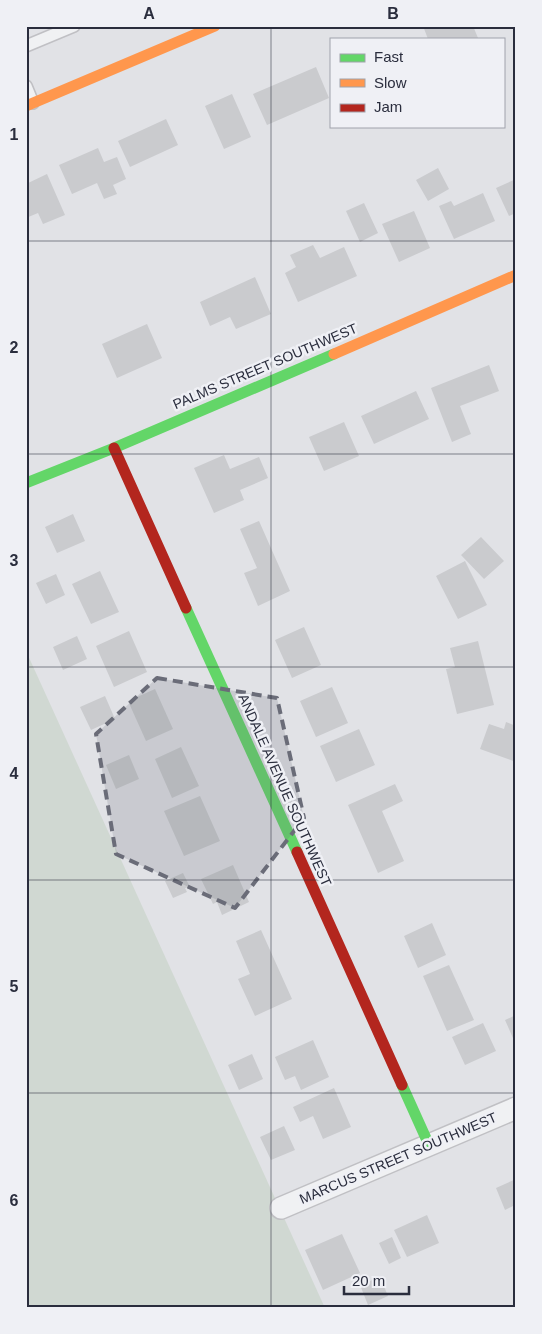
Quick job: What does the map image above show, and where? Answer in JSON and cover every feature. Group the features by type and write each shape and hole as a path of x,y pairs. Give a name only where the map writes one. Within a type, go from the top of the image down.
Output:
{"street":[{"path":"30,104 215,26"},
{"name":"PALMS STREET SOUTHWEST","path":"26,483 114,448 516,275"},
{"name":"ANDALE AVENUE SOUTHWEST","path":"114,448 429,1145"},
{"name":"MARCUS STREET SOUTHWEST","path":"281,1208 516,1108"}],"lane":[{"path":"26,46 74,26"},
{"path":"26,86 30,104"}],"highlighted area":[{"path":"157,678 277,698 304,818 235,908 116,854 96,734"}],"shaded area":[{"path":"26,651 325,1308 26,1308"}],"building":[{"path":"423,26 473,26 478,38 428,38"},
{"path":"316,67 329,98 267,125 253,94"},
{"path":"232,94 251,137 224,149 205,106"},
{"path":"166,119 178,145 130,167 118,141"},
{"path":"98,148 104,162 117,157 126,179 113,185 117,194 104,199 97,183 72,194 59,165"},
{"path":"438,168 449,189 428,201 416,180"},
{"path":"47,174 65,215 43,224 38,213 26,218 26,184"},
{"path":"516,179 516,213 509,216 496,188"},
{"path":"483,193 495,221 454,239 439,206 451,201 454,206"},
{"path":"364,203 378,233 360,242 346,211"},
{"path":"414,211 430,248 399,262 382,224"},
{"path":"313,245 320,258 344,247 357,276 298,302 285,273 296,267 290,255"},
{"path":"255,277 271,314 236,329 230,317 210,326 200,302"},
{"path":"147,324 162,358 117,378 102,344"},
{"path":"489,365 499,391 460,406 471,434 452,442 431,388"},
{"path":"416,391 429,419 374,444 361,416"},
{"path":"344,422 359,456 324,471 309,437"},
{"path":"224,455 230,469 259,457 268,478 240,490 244,500 214,513 194,468"},
{"path":"73,514 85,541 57,553 45,527"},
{"path":"259,521 290,591 258,606 244,573 257,568 240,529"},
{"path":"481,537 504,561 484,579 461,555"},
{"path":"465,561 487,605 458,619 436,576"},
{"path":"100,571 119,612 91,624 72,584"},
{"path":"56,574 65,595 46,604 36,583"},
{"path":"304,627 321,665 292,678 275,640"},
{"path":"129,631 147,672 114,687 96,646"},
{"path":"77,636 87,659 63,670 53,647"},
{"path":"478,641 494,705 457,714 446,669 455,667 450,648"},
{"path":"332,687 348,723 316,737 300,701"},
{"path":"155,689 173,729 146,741 128,701"},
{"path":"105,696 115,719 91,730 80,707"},
{"path":"506,722 516,726 516,762 480,749 489,724 504,729"},
{"path":"359,729 375,765 336,782 320,746"},
{"path":"181,747 199,786 172,798 155,759"},
{"path":"129,755 139,779 116,789 106,765"},
{"path":"395,784 403,801 382,811 404,861 378,873 348,805"},
{"path":"200,796 220,841 184,856 164,811"},
{"path":"233,865 249,902 222,915 217,902 213,904 201,879"},
{"path":"183,873 190,887 185,888 187,892 173,898 165,881"},
{"path":"432,923 446,955 418,968 404,936"},
{"path":"261,930 292,999 255,1016 238,979 250,974 236,941"},
{"path":"449,965 474,1020 447,1031 423,976"},
{"path":"516,1015 516,1045 505,1020"},
{"path":"483,1023 496,1051 465,1065 452,1037"},
{"path":"313,1040 329,1077 301,1090 295,1076 285,1080 275,1057"},
{"path":"252,1054 263,1079 239,1090 228,1065"},
{"path":"334,1088 351,1127 323,1139 313,1116 300,1122 293,1107"},
{"path":"284,1126 295,1150 271,1160 260,1137"},
{"path":"516,1179 516,1212 513,1206 505,1210 496,1188"},
{"path":"427,1215 439,1243 407,1257 394,1230"},
{"path":"342,1234 360,1273 323,1290 305,1250"},
{"path":"392,1237 401,1258 389,1264 379,1243"},
{"path":"380,1277 388,1296 368,1305 360,1285"}],"traffic: fast":[{"path":"26,483 114,448 334,354"},
{"path":"186,608 297,852"},
{"path":"402,1085 429,1145"}],"traffic: slow":[{"path":"26,106 215,26"},
{"path":"334,354 516,275"}],"traffic: jam":[{"path":"114,448 186,608"},
{"path":"297,852 402,1085"}]}
